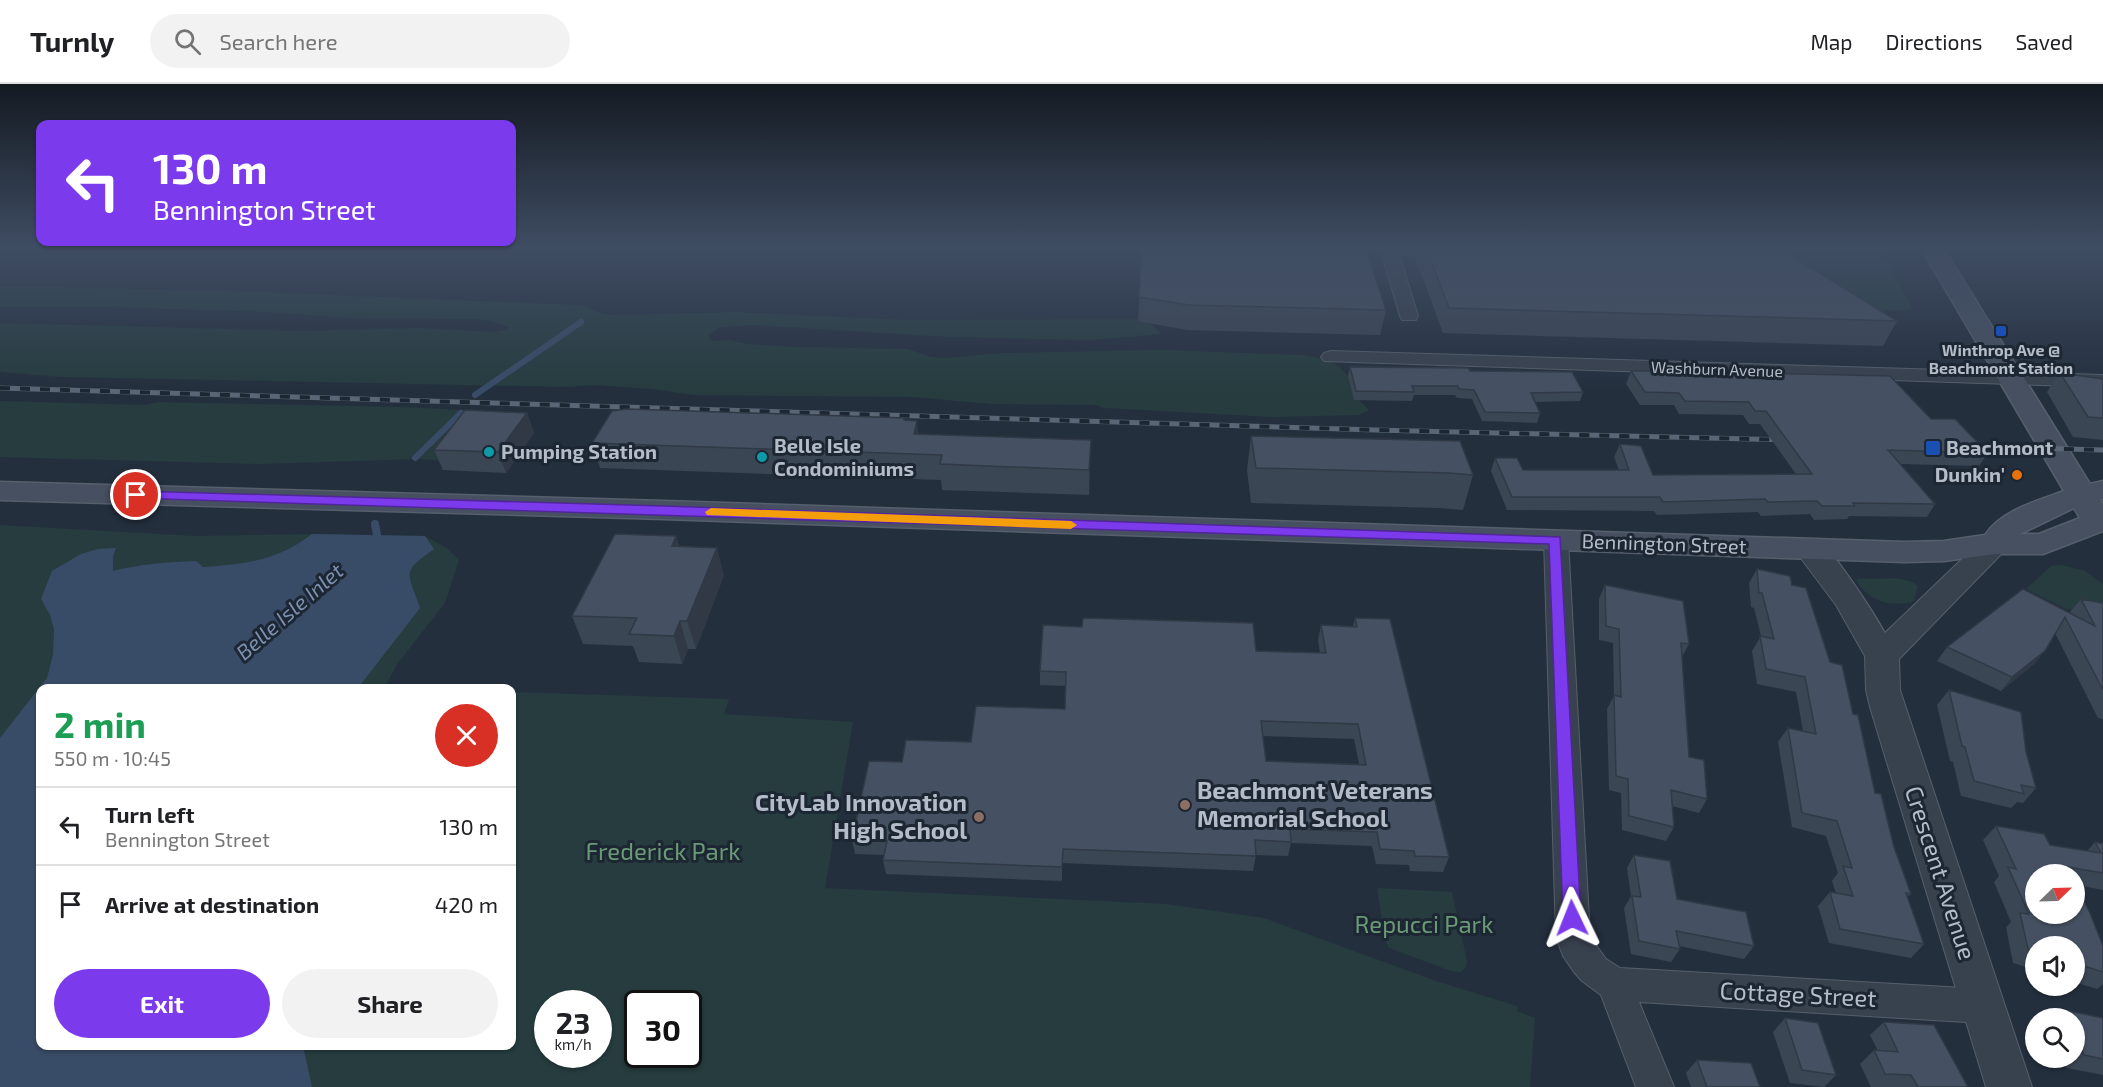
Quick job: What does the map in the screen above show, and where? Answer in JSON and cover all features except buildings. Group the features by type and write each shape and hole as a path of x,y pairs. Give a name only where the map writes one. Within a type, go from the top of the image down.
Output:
{"main road":[{"path":"1960,295 2011,378 2092,492 2101,524"},
{"name":"Bennington Street","path":"0,491 664,510 1932,552 1996,544 2043,544 2101,524"},
{"path":"1996,544 2000,535 2011,525 2092,492"}],"street":[{"path":"1403,295 1410,315"},
{"name":"Washburn Avenue","path":"1331,357 2103,381"},
{"path":"1556,540 1573,937 1575,945 1586,961 1614,984 1655,1087"},
{"path":"1882,656 1996,544"},
{"name":"Crescent Avenue","path":"1809,549 1849,599 1882,656 1883,690 1888,707 2009,1087"},
{"name":"Cottage Street","path":"1614,984 1982,1006"}],"green space":[{"path":"0,295 323,295 579,305 612,315 736,312 908,320 1145,319 1162,334 1089,340 1040,339 932,336 752,325 721,327 708,335 712,341 729,340 746,344 798,347 907,349 931,357 946,358 1001,353 1163,350 1302,355 1325,359 1340,367 1352,381 1359,400 1369,410 1359,415 1274,417 1104,408 1096,405 991,404 912,397 692,395 652,389 593,385 566,387 61,377 0,372 0,323 303,331 417,328 494,332 506,330 509,327 487,320 474,319 349,318 267,312 108,307 0,307"},
{"path":"1850,295 1905,295 1912,308 1901,311 1877,310"},
{"path":"0,401 145,405 157,402 465,410 457,423 444,461 420,459 260,464 0,457"},
{"name":"Frederick Park","path":"0,525 194,536 312,534 425,536 448,549 459,560 445,603 398,663 386,684 36,684 36,1050 516,1050 516,692 729,699 724,714 853,722 825,888 1166,904 1264,918 1436,981 1517,1006 1517,1011 1535,1018 1530,1087 0,1087"},
{"path":"2062,565 2085,571 2103,584 2103,615 2066,609 2026,589 2051,566"},
{"path":"1859,578 1897,579 1911,582 1918,586 1914,601 1897,604 1873,598 1856,580"},
{"name":"Repucci Park","path":"1377,888 1452,892 1467,961 1466,967 1461,972 1451,971 1389,948 1385,940"}],"water":[{"name":"Belle Isle Inlet","path":"312,534 425,536 434,549 411,569 410,580 420,608 361,684 42,684 47,678 53,655 54,629 50,615 41,599 52,571 81,554 98,549 116,548 113,556 113,571 144,565 196,561 203,567 260,560 299,543"},
{"path":"36,692 36,1050 304,1050 312,1087 0,1087 0,738"}],"waterway":[{"path":"475,395 581,322"},
{"path":"415,458 461,413"},
{"path":"375,524 377,535"}],"railway":[{"path":"0,388 1375,430 1787,440"},
{"path":"1964,446 2103,450"}],"slow traffic":[{"path":"711,512 1071,525"}],"place":[{"name":"Winthrop Ave @ Beachmont Station","path":"2001,331"},
{"name":"Beachmont","path":"1933,448"},
{"name":"Pumping Station","path":"489,452"},
{"name":"Belle Isle Condominiums","path":"762,457"},
{"name":"Dunkin'","path":"2017,475"},
{"name":"Beachmont Veterans Memorial School","path":"1185,805"},
{"name":"CityLab Innovation High School","path":"979,817"}],"route":[{"path":"136,495 1556,540 1572,918"}]}
